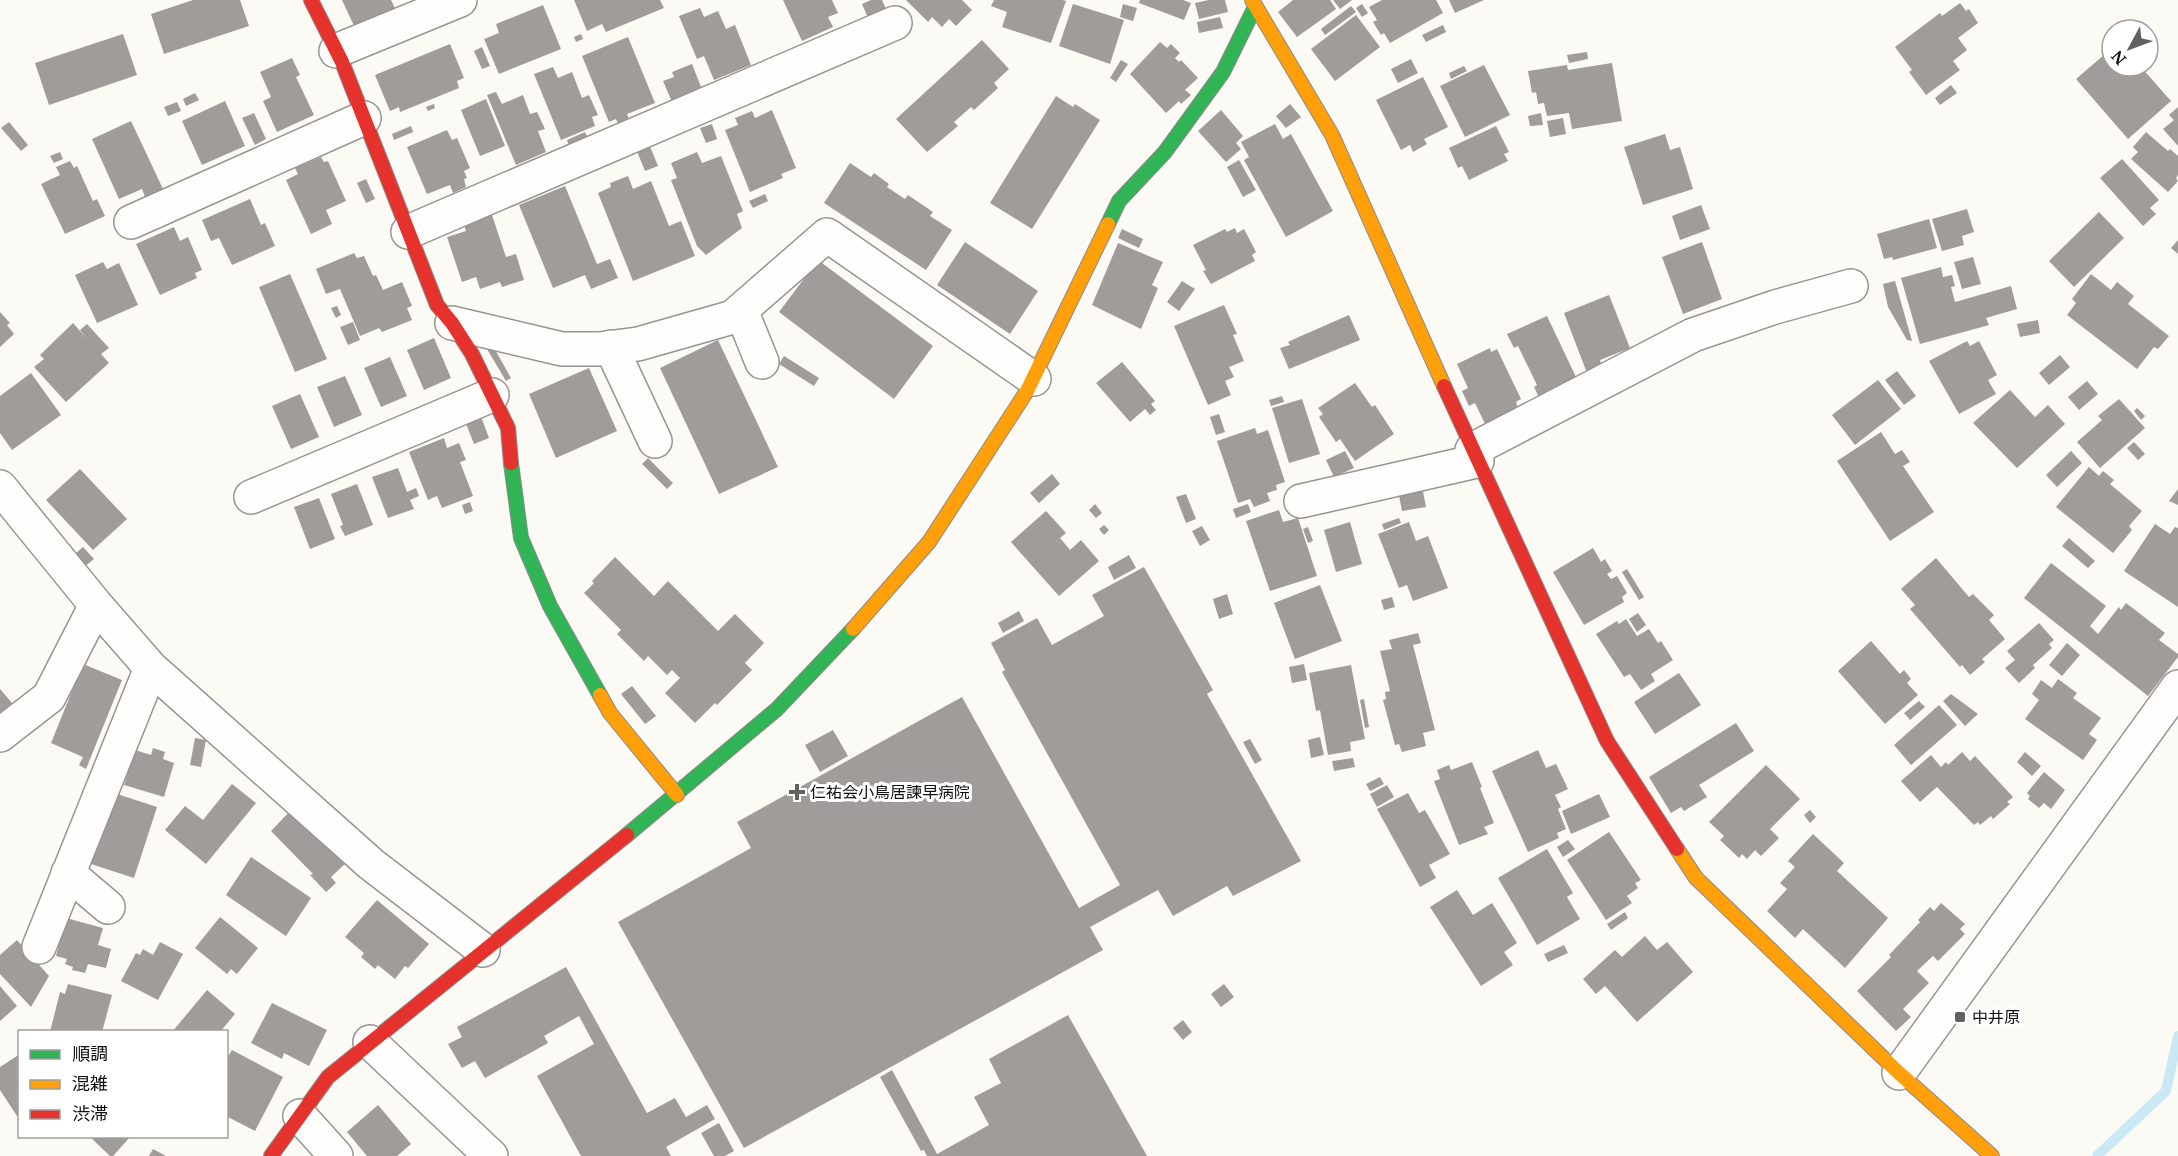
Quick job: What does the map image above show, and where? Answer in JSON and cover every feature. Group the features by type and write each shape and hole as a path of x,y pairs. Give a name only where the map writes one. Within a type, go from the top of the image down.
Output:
{"street":[{"path":"311,0 336,51 364,118 437,304 472,354 508,428 513,488 521,538 550,606 610,713 677,795"},
{"path":"336,51 460,0"},
{"path":"271,1156 328,1077 677,795 777,709 876,606 929,542 1034,379 1119,201 1165,152 1223,72 1254,4"},
{"path":"1254,4 1332,135 1475,456 1607,741 1696,878 1899,1073 1992,1156"},
{"path":"408,232 895,23"},
{"path":"131,222 364,118"},
{"path":"452,323 562,349 638,344 733,318 827,235 1034,379"},
{"path":"1300,501 1475,456 1693,335 1775,307 1851,286"},
{"path":"741,310 762,362"},
{"path":"611,347 655,441"},
{"path":"251,497 492,396"},
{"path":"0,487 151,668 371,864 483,950"},
{"path":"0,735 49,697 96,604"},
{"path":"39,947 151,668"},
{"path":"1899,1073 2178,687"},
{"path":"68,873 108,907"},
{"path":"370,1042 491,1156"},
{"path":"300,1116 336,1156"}],"building":[{"path":"193,0 240,0 249,26 164,54 151,14"},
{"path":"342,0 391,0 396,10 355,28"},
{"path":"574,0 660,0 664,8 606,32 602,24 587,31"},
{"path":"783,0 832,0 838,13 828,17 833,27 802,41"},
{"path":"871,0 882,0 887,11 869,20 862,4"},
{"path":"906,0 962,0 972,10 956,26 949,19 942,27 932,17 928,22"},
{"path":"994,0 1066,1 1051,43 1002,27 1007,12 991,6"},
{"path":"1140,0 1183,0 1191,3 1184,20 1139,3"},
{"path":"1225,0 1228,12 1199,19 1195,3"},
{"path":"1293,0 1330,0 1336,9 1297,37 1278,12"},
{"path":"1333,0 1352,0 1340,9"},
{"path":"1382,0 1436,0 1443,13 1390,43 1384,33 1381,35 1373,22 1377,20 1369,7"},
{"path":"1449,0 1484,0 1455,13"},
{"path":"1960,3 1966,11 1969,9 1978,23 1958,38 1967,50 1953,61 1960,70 1926,95 1909,72 1912,70 1895,47 1940,13 1942,16"},
{"path":"1073,4 1124,20 1110,64 1059,46"},
{"path":"1123,4 1137,8 1133,21 1120,17"},
{"path":"1362,4 1368,13 1362,17 1356,8"},
{"path":"543,5 561,49 499,74 484,39 499,33 496,24"},
{"path":"1351,6 1356,12 1325,35 1321,29"},
{"path":"700,8 704,17 718,11 726,29 735,25 751,65 714,80 704,56 697,59 679,16"},
{"path":"1356,15 1380,47 1335,81 1311,49"},
{"path":"1220,17 1223,28 1199,33 1197,22"},
{"path":"1443,25 1446,32 1426,42 1422,35"},
{"path":"123,34 137,75 49,105 35,63"},
{"path":"581,34 583,39 576,42 574,37"},
{"path":"628,37 655,103 627,114 629,119 618,124 616,119 609,122 582,56"},
{"path":"982,40 1009,69 994,83 998,88 974,110 971,107 954,122 958,126 927,152 896,119"},
{"path":"1160,42 1167,48 1171,44 1180,53 1175,58 1179,62 1181,60 1198,78 1185,90 1191,95 1181,104 1179,101 1166,113 1130,74"},
{"path":"450,44 464,78 457,81 459,88 400,112 399,107 390,111 375,75"},
{"path":"482,47 490,66 482,69 474,51"},
{"path":"1587,52 1588,59 1569,63 1567,55"},
{"path":"292,58 300,75 296,77 314,115 277,132 263,101 271,97 260,72"},
{"path":"2100,58 2100,78 2151,78 2171,101 2128,139 2076,79"},
{"path":"1411,59 1418,73 1398,83 1391,69"},
{"path":"1121,60 1128,64 1116,82 1110,78"},
{"path":"1612,63 1622,121 1572,129 1569,113 1547,116 1544,103 1538,104 1536,92 1532,93 1528,71 1567,65 1568,70"},
{"path":"692,64 703,92 672,102 663,81 674,77 672,72"},
{"path":"1484,65 1510,115 1465,137 1440,86"},
{"path":"1464,66 1467,71 1451,79 1449,73"},
{"path":"553,67 558,78 572,72 582,98 589,95 598,115 592,117 595,126 561,140 534,74"},
{"path":"1423,77 1448,127 1424,139 1427,144 1413,152 1410,145 1401,150 1376,100"},
{"path":"1951,85 1957,93 1940,105 1935,98"},
{"path":"496,92 502,104 523,95 530,114 537,112 545,129 538,131 546,152 516,165 487,95"},
{"path":"195,93 199,100 186,106 183,99"},
{"path":"1056,96 1073,107 1075,104 1100,120 1032,229 990,203"},
{"path":"486,99 505,146 480,156 461,110"},
{"path":"225,101 245,146 202,165 182,121"},
{"path":"177,102 181,111 168,116 164,107"},
{"path":"434,104 435,108 428,111 426,107"},
{"path":"1290,104 1301,117 1286,128 1276,116"},
{"path":"2178,107 2178,146 2163,129 2174,120 2169,115"},
{"path":"772,110 796,168 781,174 783,178 750,192 725,130 738,125 735,118 752,111 755,118"},
{"path":"1221,110 1243,136 1236,143 1241,149 1226,162 1198,131"},
{"path":"254,113 266,139 255,145 242,118"},
{"path":"1541,113 1543,125 1530,126 1528,116"},
{"path":"1563,118 1566,134 1550,137 1547,121"},
{"path":"131,121 163,189 145,197 142,189 119,199 92,139"},
{"path":"9,122 28,145 21,151 1,128"},
{"path":"712,124 717,139 706,143 700,128"},
{"path":"1275,124 1283,139 1291,134 1333,211 1286,237 1244,160 1249,157 1241,142"},
{"path":"411,126 413,132 394,140 392,134"},
{"path":"1496,126 1509,152 1504,154 1508,161 1469,180 1462,166 1458,168 1449,148"},
{"path":"447,130 452,140 457,138 470,168 464,171 467,178 464,179 466,187 453,193 450,185 427,194 407,147"},
{"path":"585,132 588,138 569,146 567,140"},
{"path":"2146,132 2168,151 2170,149 2178,156 2176,178 2178,181 2168,192 2131,159 2138,152 2133,147"},
{"path":"1665,134 1670,150 1680,147 1693,189 1643,205 1624,147"},
{"path":"649,144 658,166 645,171 636,149"},
{"path":"60,152 63,159 54,163 50,156"},
{"path":"697,152 702,163 721,156 743,211 737,214 742,228 706,255 697,246 671,180 677,178 671,163"},
{"path":"321,157 324,162 328,161 346,201 326,210 332,224 311,234 286,180 298,174 295,168"},
{"path":"2122,159 2159,200 2150,208 2156,214 2143,226 2100,178"},
{"path":"1239,160 1256,190 1243,197 1227,167"},
{"path":"70,161 74,168 77,166 93,201 97,199 105,216 65,234 41,184 60,175 56,167"},
{"path":"850,163 871,177 874,173 889,184 887,187 905,199 908,195 933,212 930,216 952,230 926,270 824,203"},
{"path":"628,176 633,189 651,181 669,226 681,221 695,256 633,281 598,193 611,187 610,183"},
{"path":"366,179 375,199 366,203 357,183"},
{"path":"565,186 597,264 610,259 618,278 591,289 585,275 553,288 519,205"},
{"path":"765,194 768,201 753,208 749,201"},
{"path":"250,199 261,225 265,223 275,246 232,265 219,238 211,241 202,220"},
{"path":"1701,205 1710,229 1680,240 1672,216"},
{"path":"1967,209 1974,232 1962,236 1964,245 1942,251 1932,219"},
{"path":"491,212 506,257 516,254 524,280 502,287 500,282 480,289 476,277 462,282 447,237 466,231 463,222"},
{"path":"2099,212 2124,238 2074,287 2049,261"},
{"path":"1929,219 1937,248 1893,260 1892,257 1884,259 1877,234"},
{"path":"174,227 180,241 188,237 202,270 195,273 197,278 160,295 136,244"},
{"path":"1235,228 1237,233 1244,229 1256,252 1252,255 1255,261 1211,284 1203,271 1206,270 1193,245 1225,229 1227,232"},
{"path":"1122,229 1143,239 1139,248 1118,238"},
{"path":"2178,240 2178,254 2171,248"},
{"path":"965,242 1038,291 1010,334 937,285"},
{"path":"1702,242 1722,299 1683,314 1662,257"},
{"path":"1118,243 1163,262 1152,285 1158,288 1141,329 1092,305"},
{"path":"354,253 357,258 364,256 373,276 376,275 383,290 402,282 412,306 407,308 412,320 382,332 379,328 360,336 340,289 326,294 316,269"},
{"path":"1973,257 1981,284 1962,289 1954,262"},
{"path":"818,260 933,346 894,399 779,312"},
{"path":"103,262 107,269 119,263 138,305 97,323 75,275"},
{"path":"1941,267 1943,277 1952,275 1955,286 1951,287 1955,302 2011,286 2017,309 1986,318 1989,325 1920,344 1901,278"},
{"path":"290,274 327,359 295,372 259,287"},
{"path":"2091,274 2111,290 2117,282 2134,296 2128,304 2169,336 2158,349 2154,347 2137,369 2067,315 2076,303 2072,299"},
{"path":"1182,281 1195,289 1179,311 1167,302"},
{"path":"1895,281 1912,341 1907,340 1888,307 1883,284"},
{"path":"1609,295 1630,348 1600,360 1602,367 1587,373 1564,313"},
{"path":"1224,305 1237,334 1233,335 1244,361 1229,367 1234,377 1225,381 1231,395 1208,405 1174,326"},
{"path":"337,306 341,315 336,318 331,308"},
{"path":"0,312 10,323 7,325 14,334 0,347"},
{"path":"1349,315 1360,340 1289,369 1280,348 1290,345 1288,342"},
{"path":"1547,316 1576,377 1572,379 1575,385 1541,402 1534,387 1537,385 1518,346 1514,348 1507,334"},
{"path":"2038,320 2040,333 2020,337 2017,324"},
{"path":"353,322 360,340 348,345 340,327"},
{"path":"73,323 87,339 80,330 87,324 109,348 101,354 109,363 66,402 34,367 44,359 40,355"},
{"path":"434,338 451,378 424,390 407,350"},
{"path":"718,340 778,467 719,494 660,368"},
{"path":"1967,341 1970,346 1979,341 1997,375 1988,380 1996,394 1959,414 1929,361"},
{"path":"493,346 511,378 506,381 487,349"},
{"path":"1490,348 1491,352 1497,349 1521,399 1516,402 1518,408 1485,424 1475,403 1469,406 1462,391 1468,388 1457,364"},
{"path":"2060,355 2070,367 2049,385 2039,373"},
{"path":"784,356 819,378 814,386 779,364"},
{"path":"390,357 407,396 381,407 364,368"},
{"path":"1122,362 1155,401 1151,404 1156,410 1150,415 1145,409 1130,422 1096,383"},
{"path":"589,368 617,431 556,458 529,394"},
{"path":"1897,371 1916,396 1904,405 1885,380"},
{"path":"31,373 61,415 12,450 0,433 0,396"},
{"path":"345,376 362,415 334,427 317,387"},
{"path":"1878,380 1901,409 1855,445 1832,415"},
{"path":"2087,381 2098,394 2079,410 2068,397"},
{"path":"1355,383 1372,407 1375,405 1394,434 1355,461 1340,439 1336,442 1319,417 1323,414 1318,408"},
{"path":"2010,390 2035,417 2048,405 2065,424 2017,468 1973,423"},
{"path":"300,394 319,437 291,449 272,406"},
{"path":"1282,396 1284,402 1271,406 1269,400"},
{"path":"1302,399 1320,454 1289,463 1272,408"},
{"path":"2119,399 2145,428 2100,468 2077,442 2102,420 2098,416"},
{"path":"2137,408 2145,416 2141,420 2134,411"},
{"path":"480,414 489,438 474,444 465,421"},
{"path":"1219,414 1225,432 1216,435 1210,417"},
{"path":"1255,428 1257,434 1268,430 1285,482 1276,485 1277,490 1267,493 1270,501 1254,507 1250,499 1238,503 1217,441"},
{"path":"1881,432 1895,454 1902,450 1910,462 1903,466 1934,512 1890,541 1837,461"},
{"path":"444,438 447,448 459,443 466,460 460,462 473,496 442,508 437,496 428,500 409,452"},
{"path":"2134,442 2145,454 2138,460 2127,448"},
{"path":"1345,451 1354,468 1334,477 1326,460"},
{"path":"2071,451 2082,463 2057,487 2046,475"},
{"path":"648,458 673,483 667,489 642,464"},
{"path":"2089,467 2099,476 2103,471 2114,480 2110,484 2142,511 2129,526 2132,530 2113,553 2056,507"},
{"path":"398,468 407,492 416,488 419,496 410,500 414,509 388,518 372,477"},
{"path":"80,469 127,519 93,550 46,500"},
{"path":"1052,474 1060,484 1039,503 1030,493"},
{"path":"357,484 373,525 345,536 331,494"},
{"path":"1422,486 1426,507 1402,511 1398,490"},
{"path":"2178,489 2178,505 2169,501"},
{"path":"1186,494 1196,519 1186,523 1176,497"},
{"path":"319,498 335,539 310,549 294,507"},
{"path":"470,502 473,511 465,514 462,505"},
{"path":"1095,504 1102,513 1096,518 1089,510"},
{"path":"1248,504 1251,512 1236,518 1233,509"},
{"path":"1279,510 1283,522 1298,518 1317,576 1270,591 1246,521"},
{"path":"1046,511 1066,533 1060,538 1070,550 1081,540 1099,561 1059,596 1011,542"},
{"path":"1399,518 1401,523 1384,530 1382,524"},
{"path":"1350,522 1362,564 1336,572 1324,530"},
{"path":"1409,522 1416,541 1428,536 1448,588 1413,601 1407,585 1399,588 1378,534"},
{"path":"2155,524 2170,534 2175,527 2178,528 2178,607 2124,571"},
{"path":"1104,525 1109,530 1104,535 1099,529"},
{"path":"1202,526 1210,540 1200,546 1192,531"},
{"path":"1308,527 1313,541 1308,543 1303,529"},
{"path":"2069,538 2095,561 2088,568 2062,546"},
{"path":"83,547 94,559 79,571 69,559"},
{"path":"1593,548 1601,562 1605,559 1612,571 1607,574 1611,579 1617,576 1627,593 1622,597 1624,602 1584,625 1553,572"},
{"path":"1129,555 1136,568 1114,580 1108,567"},
{"path":"615,557 654,596 668,581 718,631 735,614 764,643 745,663 752,670 695,723 665,693 680,678 672,670 667,675 648,656 644,661 617,634 621,630 584,593"},
{"path":"1936,558 1969,597 1973,594 1994,615 1989,620 2005,639 1982,659 1985,662 1970,675 1962,665 1960,667 1910,609 1915,605 1901,589"},
{"path":"2051,563 2106,606 2090,626 2098,634 2119,607 2121,610 2126,603 2165,633 2159,640 2178,654 2178,657 2148,696 2024,598"},
{"path":"1144,567 1213,690 1207,694 1301,861 1233,896 1227,886 1173,916 1158,890 1090,927 1103,950 744,1148 618,922 751,848 737,822 962,697 1079,908 1120,885 1002,672 1005,670 991,643 1037,618 1052,645 1104,616 1092,595"},
{"path":"1627,569 1644,597 1639,600 1622,572"},
{"path":"1320,585 1342,641 1295,659 1274,603"},
{"path":"1227,594 1233,614 1219,619 1213,599"},
{"path":"1392,597 1395,607 1384,610 1381,600"},
{"path":"1019,611 1024,621 1003,633 998,623"},
{"path":"1638,613 1646,625 1637,632 1629,619"},
{"path":"1626,619 1637,636 1649,629 1658,643 1661,641 1673,660 1651,674 1655,681 1641,690 1630,674 1624,677 1596,634 1617,621 1619,624"},
{"path":"2039,623 2054,640 2049,644 2052,648 2033,665 2035,668 2019,683 2005,668 2015,660 2007,651"},
{"path":"1418,633 1421,643 1413,645 1435,730 1423,733 1426,746 1402,752 1399,744 1395,745 1383,700 1386,699 1385,692 1390,691 1380,651 1392,649 1389,640"},
{"path":"1871,641 1900,674 1904,670 1911,679 1907,683 1918,695 1885,724 1838,671"},
{"path":"2067,643 2080,655 2062,676 2049,665"},
{"path":"83,664 122,680 86,769 79,765 83,757 51,743"},
{"path":"1304,664 1307,680 1292,683 1289,667"},
{"path":"1351,665 1365,739 1350,742 1351,751 1328,755 1320,710 1316,711 1309,673"},
{"path":"1679,673 1701,705 1655,734 1634,702"},
{"path":"2058,679 2077,693 2073,698 2101,718 2089,734 2097,740 2083,760 2025,719 2039,700 2032,694 2041,680 2052,688"},
{"path":"632,686 656,716 645,724 621,694"},
{"path":"0,689 12,703 10,706 13,709 0,720"},
{"path":"1951,694 1978,714 1965,726 1943,701"},
{"path":"1364,699 1369,727 1365,728 1360,700"},
{"path":"1919,701 1925,707 1910,720 1904,713"},
{"path":"1939,705 1957,725 1911,765 1894,745"},
{"path":"1736,723 1754,751 1699,785 1707,797 1684,811 1681,807 1671,813 1649,777"},
{"path":"833,730 848,756 820,772 805,745"},
{"path":"1320,737 1324,755 1311,758 1308,740"},
{"path":"195,738 206,740 201,767 190,765"},
{"path":"1250,739 1262,760 1255,764 1243,742"},
{"path":"153,748 165,752 163,759 174,763 164,797 124,785 135,750 151,755"},
{"path":"1538,750 1546,768 1556,764 1568,789 1555,795 1561,807 1558,809 1566,829 1557,833 1559,838 1528,852 1492,771"},
{"path":"1962,752 1970,761 1975,756 2013,797 2007,802 2010,804 1993,819 1991,816 1980,825 1978,822 1974,825 1937,787 1920,802 1901,781 1931,755 1941,767 1946,762 1948,765"},
{"path":"2025,752 2041,766 2032,776 2017,762"},
{"path":"1353,758 1355,767 1334,771 1332,761"},
{"path":"1472,762 1494,823 1484,827 1488,834 1459,845 1434,781 1440,779 1437,770 1449,765 1451,770"},
{"path":"1766,765 1800,799 1770,829 1779,838 1761,856 1755,850 1747,859 1742,854 1739,858 1720,840 1724,836 1709,822"},
{"path":"2044,772 2065,790 2051,809 2044,803 2039,808 2028,799 2030,796 2027,793"},
{"path":"1380,777 1384,784 1370,791 1366,784"},
{"path":"232,784 256,803 206,864 165,830 185,806 203,820"},
{"path":"1387,785 1394,797 1377,807 1370,794"},
{"path":"114,793 157,807 134,878 91,864"},
{"path":"1408,793 1419,813 1425,810 1450,854 1429,865 1436,878 1420,887 1377,809"},
{"path":"1599,794 1610,817 1571,834 1562,811"},
{"path":"294,807 347,862 331,877 336,883 326,892 310,875 313,874 271,831"},
{"path":"1810,810 1816,817 1810,823 1804,815"},
{"path":"1609,832 1641,880 1635,883 1638,888 1627,896 1632,903 1606,920 1567,860"},
{"path":"1813,834 1844,863 1837,871 1888,918 1845,968 1803,929 1795,938 1767,911 1787,889 1780,883 1795,867 1788,861"},
{"path":"1568,840 1575,849 1563,857 1557,847"},
{"path":"1547,849 1573,893 1567,897 1580,919 1537,945 1498,878"},
{"path":"251,857 311,898 286,936 226,895"},
{"path":"1457,890 1473,915 1492,903 1517,943 1504,952 1513,965 1481,986 1430,907"},
{"path":"377,900 429,944 408,968 405,966 395,979 378,965 375,969 361,957 364,953 345,937"},
{"path":"1941,903 1965,924 1960,929 1965,934 1938,961 1933,956 1917,971 1929,983 1903,1009 1911,1017 1896,1031 1857,991 1891,957 1889,955 1920,922 1918,920 1930,907 1934,911"},
{"path":"1625,912 1628,918 1611,930 1607,924"},
{"path":"220,917 258,948 237,974 231,969 227,974 195,948"},
{"path":"66,918 103,928 98,945 111,949 106,968 88,964 85,973 72,970 73,967 65,964 67,959 56,956"},
{"path":"1645,936 1657,950 1667,942 1693,972 1637,1022 1605,986 1596,994 1583,979 1615,950 1622,957"},
{"path":"17,940 49,976 31,1007 0,974 0,955"},
{"path":"160,942 183,954 158,1000 121,981 136,953 140,955 143,949 153,955"},
{"path":"1564,945 1568,953 1548,962 1544,954"},
{"path":"566,967 647,1113 675,1098 686,1117 707,1105 715,1119 666,1147 671,1156 581,1156 537,1076 594,1044 579,1016 544,1036 548,1043 485,1078 475,1061 462,1068 448,1044 462,1037 457,1027"},
{"path":"68,984 112,995 103,1030 50,1030 60,992 65,994"},
{"path":"1224,984 1234,997 1221,1007 1211,994"},
{"path":"0,986 17,1006 0,1021"},
{"path":"207,990 235,1014 222,1030 174,1030"},
{"path":"272,1003 327,1030 309,1066 284,1053 282,1059 251,1043"},
{"path":"1068,1015 1147,1156 927,1156 924,1150 921,1151 880,1077 892,1070 937,1154 989,1125 974,1097 1001,1083 989,1059"},
{"path":"1183,1020 1192,1032 1183,1040 1173,1028"},
{"path":"232,1050 283,1077 255,1131 228,1117 228,1057"},
{"path":"18,1055 18,1116 0,1090 0,1067"},
{"path":"378,1105 411,1144 397,1156 367,1156 347,1132"},
{"path":"719,1123 734,1151 725,1156 714,1156 701,1133"},
{"path":"91,1138 129,1138 113,1156 110,1156"},
{"path":"153,1149 166,1156 149,1156"}],"waterway":[{"path":"2097,1156 2166,1091 2178,1036"}],"traffic: fast":[{"path":"1108,224 1119,201 1165,152 1223,72 1255,7"},
{"path":"511,463 521,538 550,606 600,695"},
{"path":"627,835 777,709 853,629"}],"traffic: slow":[{"path":"1252,0 1332,135 1444,386"},
{"path":"853,629 929,542 1027,391 1108,224"},
{"path":"600,695 610,713 677,795"},
{"path":"1677,849 1696,878 1899,1073 1992,1156"}],"traffic: jam":[{"path":"311,0 342,62 437,305 472,354 508,428 511,463"},
{"path":"1444,386 1607,741 1677,849"},
{"path":"271,1156 328,1077 627,835"}],"place":[{"name":"仁祐会小鳥居諫早病院","path":"797,792"},
{"name":"中井原","path":"1960,1017"}]}
